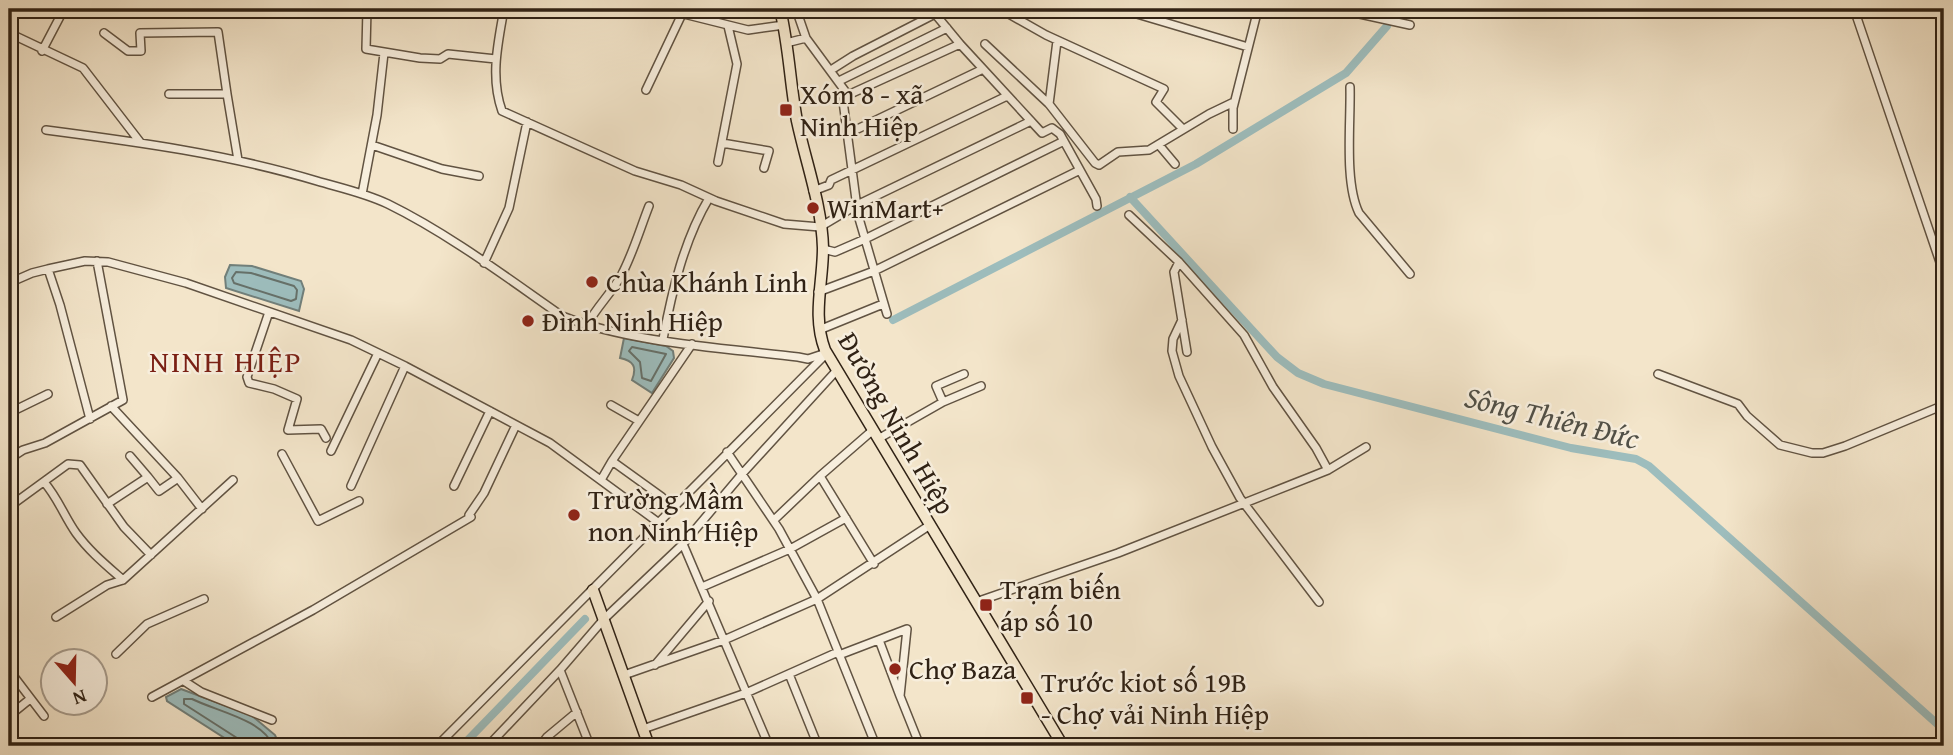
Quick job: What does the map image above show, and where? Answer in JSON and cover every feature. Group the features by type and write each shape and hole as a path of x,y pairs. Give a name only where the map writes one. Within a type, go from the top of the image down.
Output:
{"main road":[{"name":"Đường Ninh Hiệp","path":"780,9 796,114 823,249 818,292 818,330 837,370 1063,746"},
{"path":"593,590 649,746"}],"street":[{"path":"42,51 64,9"},
{"path":"268,9 311,14 351,9"},
{"path":"367,9 366,49 440,59 448,54 496,60"},
{"path":"504,9 496,60 498,98 502,111 635,172 681,185 709,198 784,224 820,227 857,205 1031,121"},
{"path":"637,9 668,10 748,30 784,25"},
{"path":"796,9 806,38 848,95"},
{"path":"1120,9 1248,47"},
{"path":"1233,129 1234,102 1258,9"},
{"path":"1338,9 1360,11 1410,25"},
{"path":"1385,19 1395,9"},
{"path":"1854,9 1944,274"},
{"path":"1006,10 1057,41 1164,89 1156,102 1183,129"},
{"path":"831,70 933,11 1042,133 1052,128 1060,134 1097,199 1097,206"},
{"path":"646,90 682,14"},
{"path":"718,162 737,64 728,26"},
{"path":"839,81 947,28"},
{"path":"104,33 128,51 141,51 140,33 218,32 237,160"},
{"path":"9,33 42,51 83,68 140,142"},
{"path":"786,43 806,38"},
{"path":"1049,104 1057,41"},
{"path":"887,314 857,205 843,101 848,95 960,44"},
{"path":"985,44 1049,104 1099,165 1118,152 1149,150 1234,102"},
{"path":"362,194 372,145 384,53"},
{"path":"847,134 983,69"},
{"path":"1350,87 1351,186 1354,204 1410,274"},
{"path":"169,94 227,94"},
{"path":"813,191 1007,96"},
{"path":"484,263 509,208 527,122"},
{"path":"46,130 140,142 267,166 362,194 388,204 447,238 562,316 587,325 692,344 808,359 827,353"},
{"path":"823,249 835,252 865,240 1064,141"},
{"path":"722,143 769,151 764,168"},
{"path":"372,145 442,169 479,176"},
{"path":"1159,145 1175,164"},
{"path":"818,292 874,271 1080,170"},
{"path":"663,339 669,306 694,224 709,198"},
{"path":"587,325 595,309 623,274 649,206"},
{"path":"1129,215 1179,262 1244,335 1273,387 1317,448 1328,470"},
{"path":"9,283 48,269 85,261 108,262 186,283 351,340 550,443 659,523"},
{"path":"9,459 23,450 46,443 123,400 97,261"},
{"path":"1179,262 1174,272 1187,352"},
{"path":"48,269 90,419"},
{"path":"818,330 883,304"},
{"path":"269,312 247,377 249,383 274,389 297,399 288,430 321,429 326,438"},
{"path":"1182,320 1173,339 1172,351 1179,376 1212,447 1244,503 1319,602"},
{"path":"601,480 692,344"},
{"path":"331,451 378,353"},
{"path":"437,746 827,353"},
{"path":"351,486 405,366"},
{"path":"488,746 604,619 683,544 742,474 837,370"},
{"path":"943,402 936,386 964,374"},
{"path":"1658,374 1738,404 1747,416 1780,445 1812,453 1823,453 1845,446 1944,404"},
{"path":"774,520 820,475 876,434 981,386"},
{"path":"9,413 48,394"},
{"path":"611,405 639,421"},
{"path":"111,406 178,478 202,509"},
{"path":"454,486 490,411"},
{"path":"152,696 313,610 470,516 484,493 516,425"},
{"path":"976,602 1118,553 1328,470 1366,447"},
{"path":"727,453 774,520 817,599 876,746"},
{"path":"282,454 318,521 359,501"},
{"path":"130,456 159,491 178,478"},
{"path":"612,461 662,497"},
{"path":"9,507 68,464 80,465 107,504 150,555"},
{"path":"820,475 874,564"},
{"path":"107,504 148,477"},
{"path":"57,617 107,585 122,580 233,480"},
{"path":"44,482 60,502 75,532 96,557 122,580"},
{"path":"702,587 790,549 846,518"},
{"path":"624,675 724,639 817,599 930,525"},
{"path":"683,544 769,746"},
{"path":"116,653 147,624 204,599"},
{"path":"655,666 709,601"},
{"path":"643,729 746,693 907,629 900,696"},
{"path":"879,640 920,746"},
{"path":"9,670 38,709"},
{"path":"560,670 590,746"},
{"path":"789,674 818,746"},
{"path":"184,681 201,692 272,720"},
{"path":"9,716 30,699"},
{"path":"540,746 577,712"},
{"path":"930,746 937,746"}],"water":[{"path":"230,265 252,266 301,281 304,289 299,311 226,288 225,277"},
{"path":"624,338 666,346 673,351 674,358 652,393 632,380 633,365 620,358"},
{"path":"181,689 251,715 275,735 280,746 237,746 167,701 166,697"}],"waterway":[{"path":"1397,15 1403,9"},
{"path":"893,320 1196,164 1346,73 1387,26"},
{"name":"Sông Thiên Đức","path":"1130,197 1277,357 1298,373 1324,384 1571,448 1636,459 1649,466 1944,730"},
{"path":"462,746 585,619"}],"place":[{"name":"Xóm 8 - xã Ninh Hiệp","path":"786,110"},
{"name":"WinMart+","path":"813,208"},
{"name":"Chùa Khánh Linh","path":"592,282"},
{"name":"Đình Ninh Hiệp","path":"528,321"},
{"name":"Trường Mầm non Ninh Hiệp","path":"574,515"},
{"name":"Trạm biến áp số 10","path":"986,605"},
{"name":"Chợ Baza","path":"895,669"},
{"name":"Trước kiot số 19B - Chợ vải Ninh Hiệp","path":"1027,698"}],"district":[{"name":"NINH HIỆP","path":"226,362"}]}
